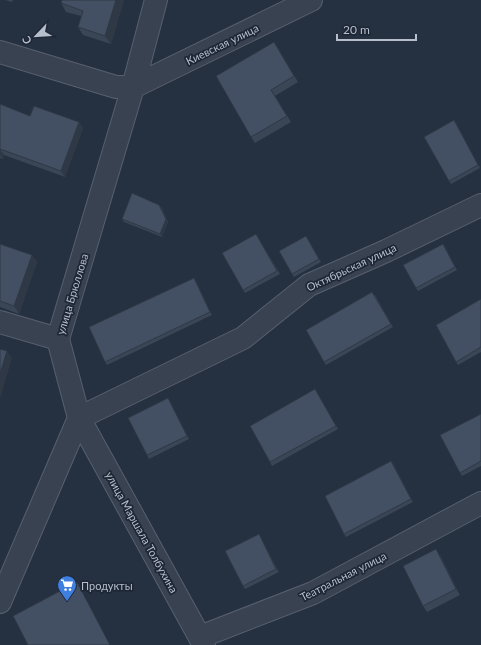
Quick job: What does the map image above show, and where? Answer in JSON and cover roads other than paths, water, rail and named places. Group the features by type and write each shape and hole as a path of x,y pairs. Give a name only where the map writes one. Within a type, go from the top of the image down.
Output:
{"street":[{"name":"улица Брюллова","path":"79,418 58,339 133,87 156,0"},
{"name":"Киевская улица","path":"133,87 311,0"},
{"path":"0,52 116,87 133,87"},
{"name":"Октябрьская улица","path":"79,418 243,338 309,285 386,251 481,205"},
{"path":"0,322 58,339"},
{"path":"0,602 6,574 79,418"},
{"name":"улица Маршала Толбухина","path":"79,418 202,641"},
{"name":"Театральная улица","path":"202,641 313,593 481,503"}],"place":[{"name":"Продукты","path":"67,602"}]}
